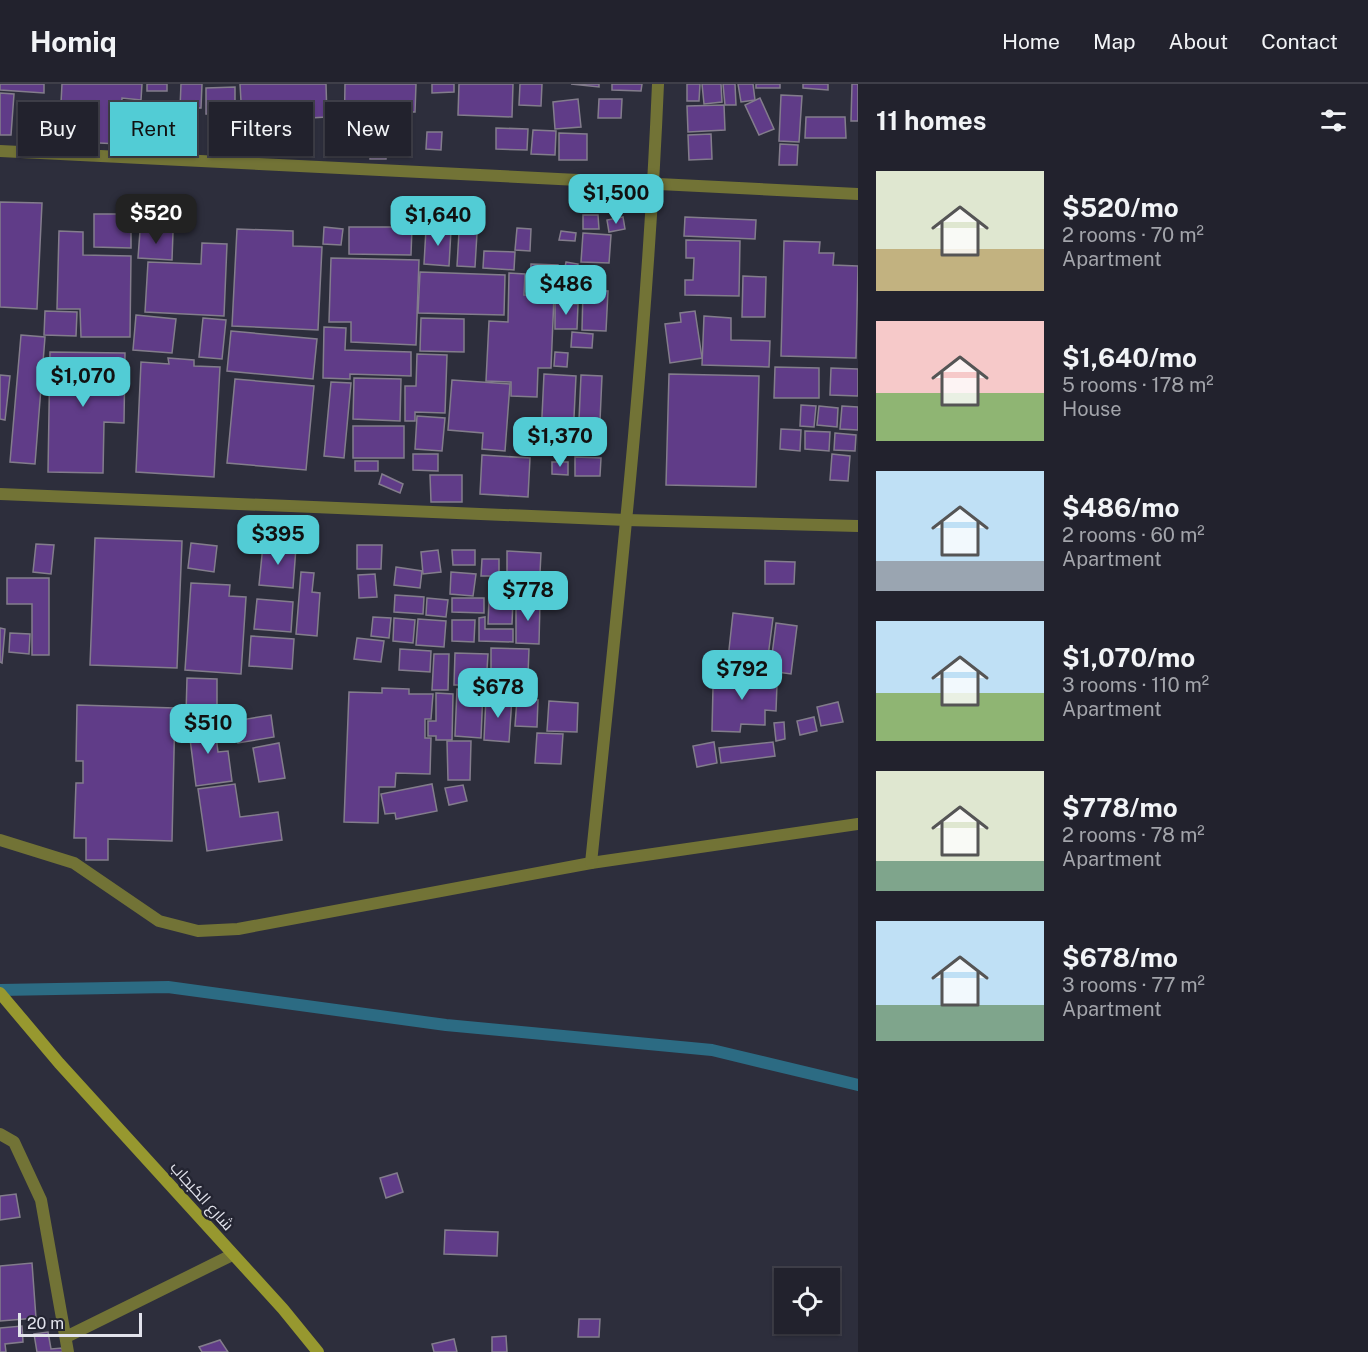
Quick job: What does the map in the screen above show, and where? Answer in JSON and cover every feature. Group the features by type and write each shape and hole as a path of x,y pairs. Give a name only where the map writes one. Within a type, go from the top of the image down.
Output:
{"main road":[{"name":"شارع الكبجاب","path":"0,993 59,1063 283,1309 318,1352"}],"street":[{"path":"591,863 626,520 653,183 658,84"},
{"path":"0,151 858,194"},
{"path":"0,495 626,520 858,526"},
{"path":"0,840 74,863 159,921 198,931 238,929 591,863 858,824"},
{"path":"0,1134 14,1142 41,1200 68,1352"},
{"path":"66,1337 232,1255"}],"building":[{"path":"0,84 44,84 44,93 0,90"},
{"path":"62,84 142,84 141,100 122,98 122,102 110,102 110,144 98,143 98,102 61,102"},
{"path":"147,84 167,84 167,91 147,91"},
{"path":"181,84 202,84 201,108 197,108 197,102 180,102"},
{"path":"240,84 326,84 325,117 313,118 313,102 241,102"},
{"path":"345,84 416,84 415,112 411,112 411,102 345,102"},
{"path":"432,84 454,84 454,92 432,93"},
{"path":"459,84 513,84 512,117 458,115"},
{"path":"520,84 542,84 541,106 519,105"},
{"path":"571,84 599,84 599,87"},
{"path":"612,84 642,84 641,91 612,90"},
{"path":"687,84 700,84 699,101 687,101"},
{"path":"702,84 721,84 722,102 704,104"},
{"path":"723,84 735,84 736,105 725,105"},
{"path":"738,84 753,84 755,100 741,102"},
{"path":"756,84 780,84 780,88 756,88"},
{"path":"803,84 828,84 828,90 803,88"},
{"path":"852,84 858,84 858,121 851,121"},
{"path":"235,87 235,102 209,102 209,114 206,114 206,88"},
{"path":"0,93 14,94 11,135 0,135"},
{"path":"781,95 802,96 799,142 779,141"},
{"path":"760,98 774,129 759,135 745,105"},
{"path":"578,99 581,127 555,129 553,102"},
{"path":"599,99 622,99 621,118 598,118"},
{"path":"724,105 725,130 688,132 687,106"},
{"path":"806,117 845,117 846,138 805,138"},
{"path":"496,128 528,129 527,150 496,149"},
{"path":"533,130 556,131 555,155 531,154"},
{"path":"427,132 442,132 441,150 426,149"},
{"path":"559,133 587,134 587,160 559,160"},
{"path":"711,134 712,159 689,160 688,135"},
{"path":"780,144 798,145 797,165 779,165"},
{"path":"370,156 386,156 386,159 370,159"},
{"path":"0,202 42,203 37,309 0,307"},
{"path":"94,214 131,214 131,248 94,247"},
{"path":"583,215 598,215 599,229 583,229"},
{"path":"623,217 625,229 609,232 607,220"},
{"path":"685,217 756,220 755,239 684,236"},
{"path":"324,227 343,229 341,245 323,244"},
{"path":"349,227 412,227 411,255 349,254"},
{"path":"517,228 531,229 530,251 515,250"},
{"path":"237,229 293,231 293,246 322,247 318,330 232,326"},
{"path":"426,229 451,230 449,266 424,264"},
{"path":"59,231 83,232 83,255 131,256 130,337 81,337 80,309 57,309"},
{"path":"140,231 173,232 172,260 138,258"},
{"path":"561,231 576,233 575,241 559,240"},
{"path":"459,232 477,233 475,267 457,266"},
{"path":"583,233 611,235 609,263 581,262"},
{"path":"686,240 740,241 739,296 685,295 685,280 693,280 694,258 686,258"},
{"path":"784,241 820,242 819,253 834,253 833,265 858,266 856,358 781,356"},
{"path":"202,243 227,244 224,316 145,312 148,262 201,264"},
{"path":"484,251 515,252 514,270 483,268"},
{"path":"331,258 419,260 416,345 351,342 351,322 329,322"},
{"path":"566,262 578,264 576,274 564,272"},
{"path":"531,264 558,265 557,293 530,292"},
{"path":"583,268 595,268 594,278 584,277"},
{"path":"420,272 505,275 504,315 418,313"},
{"path":"509,273 525,274 524,295 554,296 551,368 538,368 537,397 511,396 511,382 486,381 489,321 508,322"},
{"path":"743,276 766,277 765,317 742,317"},
{"path":"583,290 608,291 606,331 582,330"},
{"path":"555,303 578,304 577,329 555,329"},
{"path":"45,311 77,312 76,336 44,335"},
{"path":"695,311 702,358 670,363 665,324 681,322 680,313"},
{"path":"136,315 176,319 172,353 133,350"},
{"path":"704,316 731,318 731,340 770,341 769,367 702,365"},
{"path":"203,318 226,320 222,359 199,357"},
{"path":"421,318 464,319 464,352 420,351"},
{"path":"324,327 346,328 345,350 411,352 411,376 350,374 350,379 323,378"},
{"path":"231,331 317,339 313,379 227,371"},
{"path":"572,332 593,334 592,348 571,347"},
{"path":"21,335 45,337 35,464 10,462"},
{"path":"50,352 125,353 124,423 104,422 103,473 48,472"},
{"path":"555,352 568,353 567,367 554,366"},
{"path":"417,354 447,355 445,413 415,412 415,421 405,421 405,386 416,386"},
{"path":"168,358 194,360 194,366 220,367 214,477 136,472 141,362 169,364"},
{"path":"775,367 819,368 819,398 774,398"},
{"path":"831,368 858,369 858,396 830,395"},
{"path":"544,374 576,376 573,438 541,437"},
{"path":"669,374 759,376 756,487 666,485"},
{"path":"0,375 10,376 5,420 0,419"},
{"path":"581,375 602,376 600,421 579,420"},
{"path":"354,378 401,379 400,421 353,419"},
{"path":"235,379 314,386 306,470 227,463"},
{"path":"452,380 510,384 505,451 482,449 483,433 448,430"},
{"path":"331,382 351,383 344,458 324,456"},
{"path":"801,405 816,406 814,427 800,426"},
{"path":"819,406 838,408 837,427 817,425"},
{"path":"842,406 858,407 858,430 840,429"},
{"path":"417,416 445,418 442,451 415,449"},
{"path":"353,426 404,426 404,458 353,458"},
{"path":"781,429 801,430 800,451 780,449"},
{"path":"805,431 830,432 829,451 805,449"},
{"path":"835,433 856,435 855,451 834,450"},
{"path":"413,454 438,454 438,471 413,470"},
{"path":"832,454 850,456 848,481 830,480"},
{"path":"482,455 530,458 528,497 480,494"},
{"path":"575,457 601,458 600,476 575,476"},
{"path":"355,461 378,461 378,471 355,471"},
{"path":"552,462 568,462 568,475 552,474"},
{"path":"382,474 403,484 400,493 379,484"},
{"path":"430,475 462,475 462,502 431,502"},
{"path":"95,538 182,541 177,668 90,665"},
{"path":"191,543 217,546 214,572 188,568"},
{"path":"36,544 54,545 51,574 33,572"},
{"path":"263,545 296,547 293,588 259,585"},
{"path":"357,545 382,545 381,569 357,569"},
{"path":"438,550 441,572 423,574 421,552"},
{"path":"452,550 475,550 475,565 453,565"},
{"path":"507,551 541,553 540,573 507,572"},
{"path":"482,559 499,559 499,576 481,576"},
{"path":"765,561 795,562 794,584 765,584"},
{"path":"396,567 422,571 420,588 394,585"},
{"path":"301,572 314,573 312,592 320,593 317,636 296,634"},
{"path":"451,572 476,574 473,596 450,594"},
{"path":"375,574 377,597 359,598 358,575"},
{"path":"7,578 49,578 49,655 32,655 32,604 7,604"},
{"path":"191,583 230,585 229,596 246,597 241,674 185,670"},
{"path":"395,595 424,597 423,614 394,612"},
{"path":"427,598 448,600 446,617 426,615"},
{"path":"452,598 484,598 484,613 452,612"},
{"path":"257,599 293,602 291,632 254,629"},
{"path":"489,600 513,600 512,624 488,624"},
{"path":"516,601 540,601 539,644 516,643"},
{"path":"733,613 773,618 766,672 727,668"},
{"path":"373,617 391,618 389,638 371,636"},
{"path":"485,617 485,629 513,629 513,642 479,641 479,618"},
{"path":"394,618 415,620 413,643 393,641"},
{"path":"418,619 446,621 444,647 416,645"},
{"path":"452,620 475,620 474,642 452,641"},
{"path":"776,623 797,626 791,674 770,671"},
{"path":"0,628 5,629 2,663 0,662"},
{"path":"10,633 30,634 29,654 9,652"},
{"path":"251,636 294,639 292,669 249,666"},
{"path":"357,638 384,641 381,662 354,659"},
{"path":"491,648 529,649 528,675 491,673"},
{"path":"400,649 431,651 430,672 399,670"},
{"path":"455,653 488,654 486,685 454,685"},
{"path":"434,654 449,654 448,690 432,690"},
{"path":"718,674 771,676 770,684 777,684 776,711 765,710 765,725 741,724 740,732 712,731 713,687 718,687"},
{"path":"187,678 217,679 217,716 186,715"},
{"path":"382,688 409,689 409,694 433,694 431,719 425,719 425,738 431,738 430,774 396,773 395,787 379,787 378,823 344,822 349,692 382,693"},
{"path":"457,689 483,690 481,738 455,736"},
{"path":"436,693 453,694 452,740 436,740 436,736 428,736 428,721 436,721"},
{"path":"486,697 512,698 509,742 484,740"},
{"path":"517,699 538,700 537,727 515,726"},
{"path":"549,701 578,703 577,732 547,731"},
{"path":"838,702 843,722 821,726 817,707"},
{"path":"77,705 175,708 172,841 108,839 108,860 86,860 86,838 74,838 76,783 83,783 83,761 76,761"},
{"path":"271,715 274,737 238,743 235,721"},
{"path":"814,717 817,731 800,735 797,721"},
{"path":"214,720 218,752 228,751 232,781 196,786 188,723"},
{"path":"784,722 785,739 776,741 774,723"},
{"path":"537,733 563,734 561,764 535,763"},
{"path":"447,741 471,741 470,780 448,780"},
{"path":"714,742 717,763 697,767 693,746"},
{"path":"773,742 775,756 721,763 719,748"},
{"path":"279,743 285,778 259,782 253,748"},
{"path":"235,784 240,817 278,812 282,840 207,851 198,789"},
{"path":"432,784 437,811 396,819 395,813 385,814 381,794"},
{"path":"463,785 467,801 449,805 445,788"},
{"path":"397,1173 403,1192 386,1198 380,1178"},
{"path":"16,1194 20,1217 0,1220 0,1196"},
{"path":"445,1230 498,1232 497,1256 444,1254"},
{"path":"32,1263 36,1318 0,1321 0,1266"},
{"path":"579,1319 600,1319 599,1337 578,1337"},
{"path":"22,1326 23,1342 5,1344 6,1352 0,1352 0,1328"},
{"path":"48,1332 51,1349 62,1348 63,1352 37,1352 34,1334"},
{"path":"506,1336 507,1352 492,1352 492,1337"},
{"path":"454,1339 457,1352 434,1352 432,1344"},
{"path":"220,1340 228,1352 202,1352 199,1347"}],"waterway":[{"path":"0,990 168,987 446,1025 712,1050 858,1085"}]}
